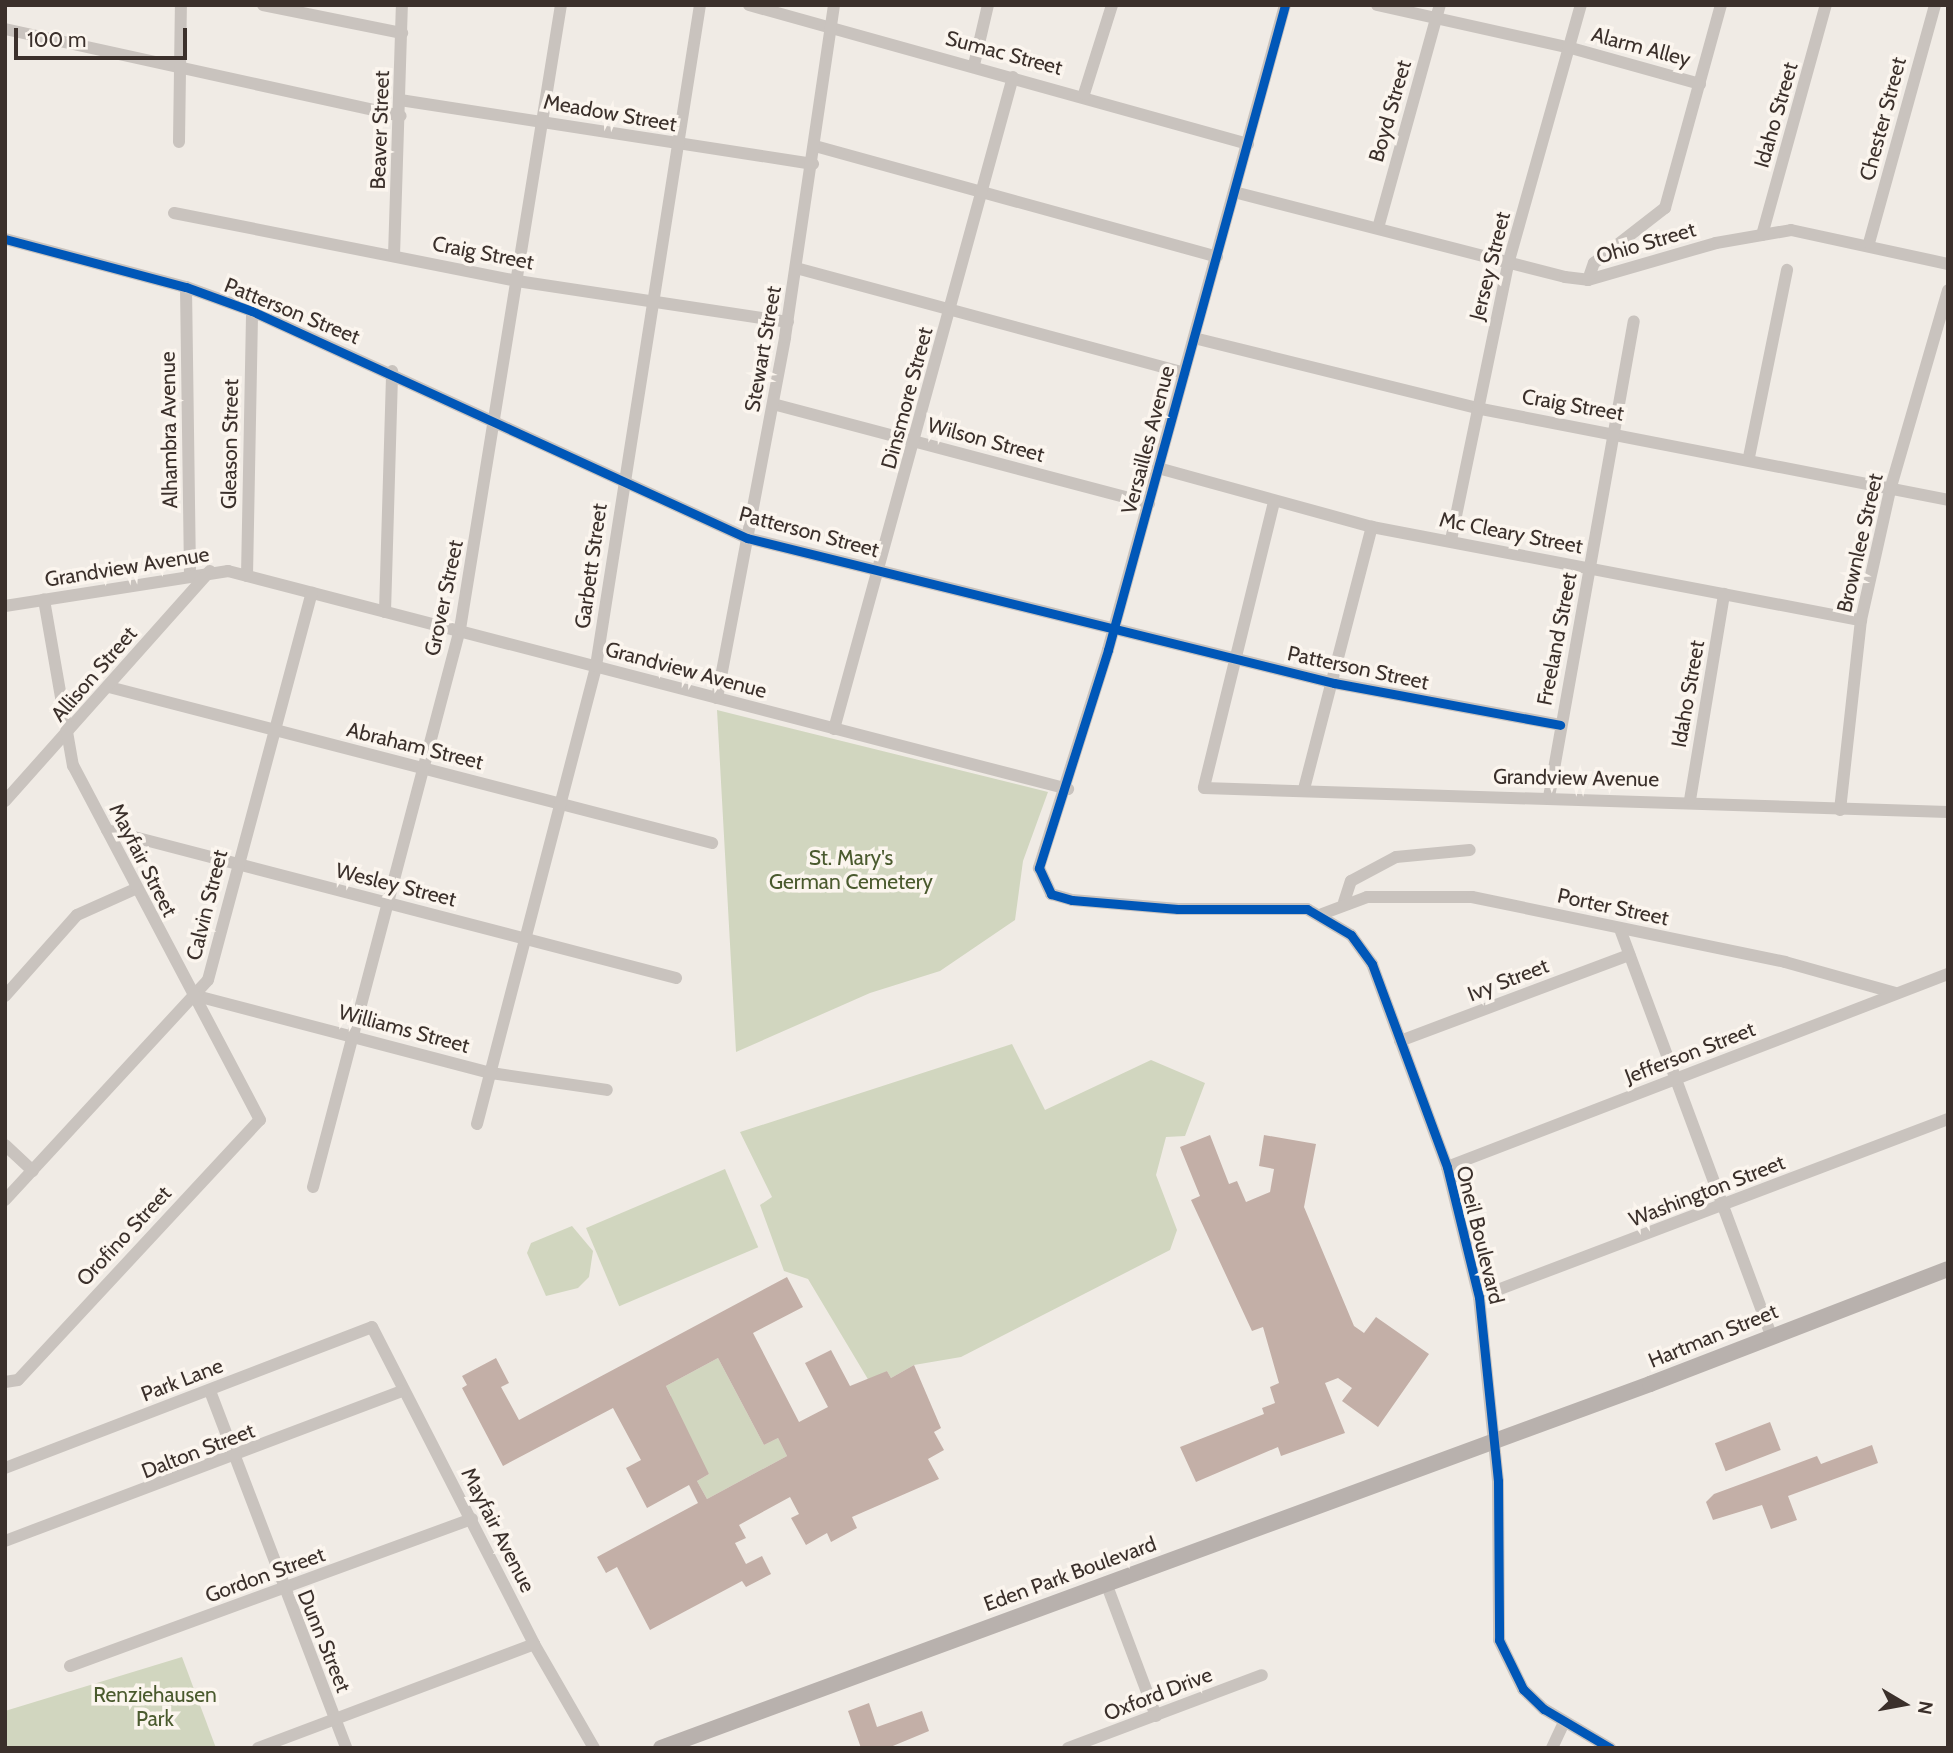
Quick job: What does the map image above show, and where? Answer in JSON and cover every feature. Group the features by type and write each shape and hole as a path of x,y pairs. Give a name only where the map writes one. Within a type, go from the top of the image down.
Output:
{"main road":[{"name":"Hartman Street","path":"1495,1441 1948,1269"},
{"name":"Eden Park Boulevard","path":"661,1748 1495,1441"}],"street":[{"path":"179,142 181,5"},
{"path":"263,5 402,33"},
{"name":"Beaver Street","path":"394,256 401,116 402,5"},
{"name":"Grover Street","path":"313,1187 355,1036 460,629 495,426 561,5"},
{"name":"Garbett Street","path":"477,1124 596,666 622,485 700,5"},
{"name":"Sumac Street","path":"749,5 1084,94 1248,144"},
{"name":"Stewart Street","path":"717,698 788,322 816,146 834,5"},
{"path":"974,65 988,5"},
{"path":"1084,94 1112,5"},
{"name":"Versailles Avenue","path":"1042,882 1040,856 1068,789 1285,5"},
{"name":"Alarm Alley","path":"1377,5 1571,48 1700,84"},
{"name":"Boyd Street","path":"1378,228 1440,5"},
{"name":"Jersey Street","path":"1451,540 1476,408 1508,264 1581,5"},
{"path":"1588,280 1594,263 1665,208 1721,5"},
{"name":"Idaho Street","path":"1762,235 1826,5"},
{"name":"Chester Street","path":"1869,243 1935,5"},
{"path":"5,29 179,70 401,116"},
{"name":"Dinsmore Street","path":"834,729 916,441 1013,76"},
{"name":"Meadow Street","path":"400,100 813,164"},
{"path":"816,146 1217,257"},
{"name":"Ohio Street","path":"1234,192 1508,264 1588,280 1791,230 1869,243 1948,264"},
{"name":"Craig Street","path":"174,213 517,281 788,322"},
{"name":"Patterson Street","path":"5,239 186,287 252,312 391,371 495,426 622,485 747,538 1334,683 1560,725"},
{"path":"796,268 1184,373"},
{"path":"1749,457 1787,270"},
{"name":"Alhambra Avenue","path":"186,287 190,573"},
{"name":"Brownlee Street","path":"1840,810 1861,620 1890,490 1948,290"},
{"name":"Gleason Street","path":"247,576 252,312"},
{"name":"Freeland Street","path":"1549,797 1560,725 1617,432 1634,322"},
{"name":"Craig Street","path":"1194,338 1476,408 1749,457 1890,490 1948,499"},
{"path":"385,612 391,371"},
{"name":"Wilson Street","path":"774,404 1149,503"},
{"name":"Mc Cleary Street","path":"1158,468 1372,527 1861,620"},
{"path":"1233,659 1274,502"},
{"path":"1304,789 1334,683 1372,527"},
{"name":"Grandview Avenue","path":"5,606 190,573 210,571 247,576 460,629 1068,789"},
{"name":"Allison Street","path":"5,801 67,735 210,571"},
{"name":"Calvin Street","path":"5,1200 208,980 273,730 312,593"},
{"name":"Idaho Street","path":"1690,800 1724,594"},
{"name":"Mayfair Street","path":"44,600 72,766 260,1120"},
{"name":"Grandview Avenue","path":"1233,659 1204,788 1690,800 1840,810 1948,812"},
{"name":"Abraham Street","path":"109,687 712,843"},
{"name":"Wesley Street","path":"107,830 676,978"},
{"path":"1345,902 1351,881 1396,857 1470,850"},
{"name":"Oneil Boulevard","path":"1042,882 1051,894 1072,900 1178,909 1284,906 1322,914 1351,934 1372,964 1447,1167 1479,1297 1495,1441 1499,1640 1523,1689 1564,1722 1610,1748"},
{"path":"5,996 77,915 135,889"},
{"name":"Porter Street","path":"1322,914 1345,902 1472,897 1785,962 1895,993"},
{"path":"1620,929 1771,1335"},
{"name":"Ivy Street","path":"1400,1041 1629,955"},
{"name":"Jefferson Street","path":"1447,1167 1948,974"},
{"name":"Williams Street","path":"192,995 491,1073 607,1090"},
{"name":"Washington Street","path":"1479,1297 1948,1119"},
{"name":"Orofino Street","path":"11,1381 260,1120"},
{"path":"5,1145 33,1171"},
{"name":"Mayfair Avenue","path":"372,1327 402,1391 472,1519 534,1644 594,1748"},
{"name":"Park Lane","path":"5,1468 372,1327"},
{"name":"Dunn Street","path":"209,1391 236,1458 282,1589 346,1748"},
{"name":"Dalton Street","path":"5,1541 236,1458 402,1391"},
{"name":"Gordon Street","path":"70,1666 472,1519"},
{"path":"1106,1583 1156,1716"},
{"path":"258,1748 534,1644"},
{"name":"Oxford Drive","path":"1069,1748 1262,1675"},
{"path":"1552,1748 1564,1722"}],"green space":[{"name":"St. Mary's German Cemetery","path":"717,710 1048,792 1023,861 1015,920 940,971 870,993 736,1052"},
{"path":"1012,1044 1045,1110 1151,1060 1205,1083 1185,1136 1166,1137 1156,1175 1177,1230 1170,1250 961,1357 914,1365 891,1378 887,1371 869,1381 808,1279 784,1271 760,1205 772,1197 740,1132"},
{"path":"725,1169 758,1247 619,1306 586,1228"},
{"path":"572,1226 593,1251 589,1277 578,1288 546,1296 527,1253 531,1243"},
{"path":"718,1358 764,1445 778,1438 787,1456 707,1499 697,1481 709,1474 656,1404 671,1396 666,1386"},
{"name":"Renziehausen Park","path":"182,1657 216,1748 5,1748 5,1711"}],"building":[{"path":"1210,1135 1229,1184 1237,1181 1246,1202 1270,1192 1274,1169 1259,1166 1264,1135 1316,1144 1304,1207 1354,1326 1364,1333 1376,1317 1429,1354 1378,1427 1342,1401 1352,1388 1338,1378 1325,1383 1345,1433 1281,1456 1278,1447 1196,1482 1180,1447 1264,1414 1262,1408 1275,1403 1270,1387 1279,1383 1263,1327 1252,1331 1191,1200 1200,1196 1180,1147"},
{"path":"787,1277 803,1307 753,1333 799,1422 828,1407 805,1363 831,1350 850,1386 887,1371 891,1378 914,1365 941,1428 934,1432 944,1450 928,1459 939,1479 852,1517 857,1528 831,1542 827,1533 806,1545 791,1518 799,1514 790,1497 739,1525 746,1538 735,1543 746,1564 762,1556 771,1574 746,1587 742,1581 650,1630 617,1567 606,1573 597,1557 698,1503 689,1485 647,1508 626,1468 641,1460 613,1408 503,1466 462,1388 467,1385 462,1376 496,1358 509,1383 501,1387 519,1420","holes":["718,1358 764,1445 778,1438 787,1456 707,1499 697,1481 709,1474 666,1386"]},
{"path":"1770,1422 1781,1450 1726,1471 1715,1443"},
{"path":"1872,1445 1878,1463 1788,1496 1797,1520 1771,1529 1762,1505 1713,1520 1706,1502 1714,1494 1817,1456 1821,1464"},
{"path":"869,1703 877,1727 922,1711 929,1731 888,1748 861,1748 848,1711"}],"cycle path":[{"path":"1285,5 1108,650 1039,868 1051,894 1072,900 1178,909 1307,909 1351,935 1372,964 1447,1167 1479,1297 1498,1481 1499,1640 1523,1689 1544,1709 1610,1748"},
{"path":"5,239 186,287 252,311 747,538 1334,683 1560,725"}]}
